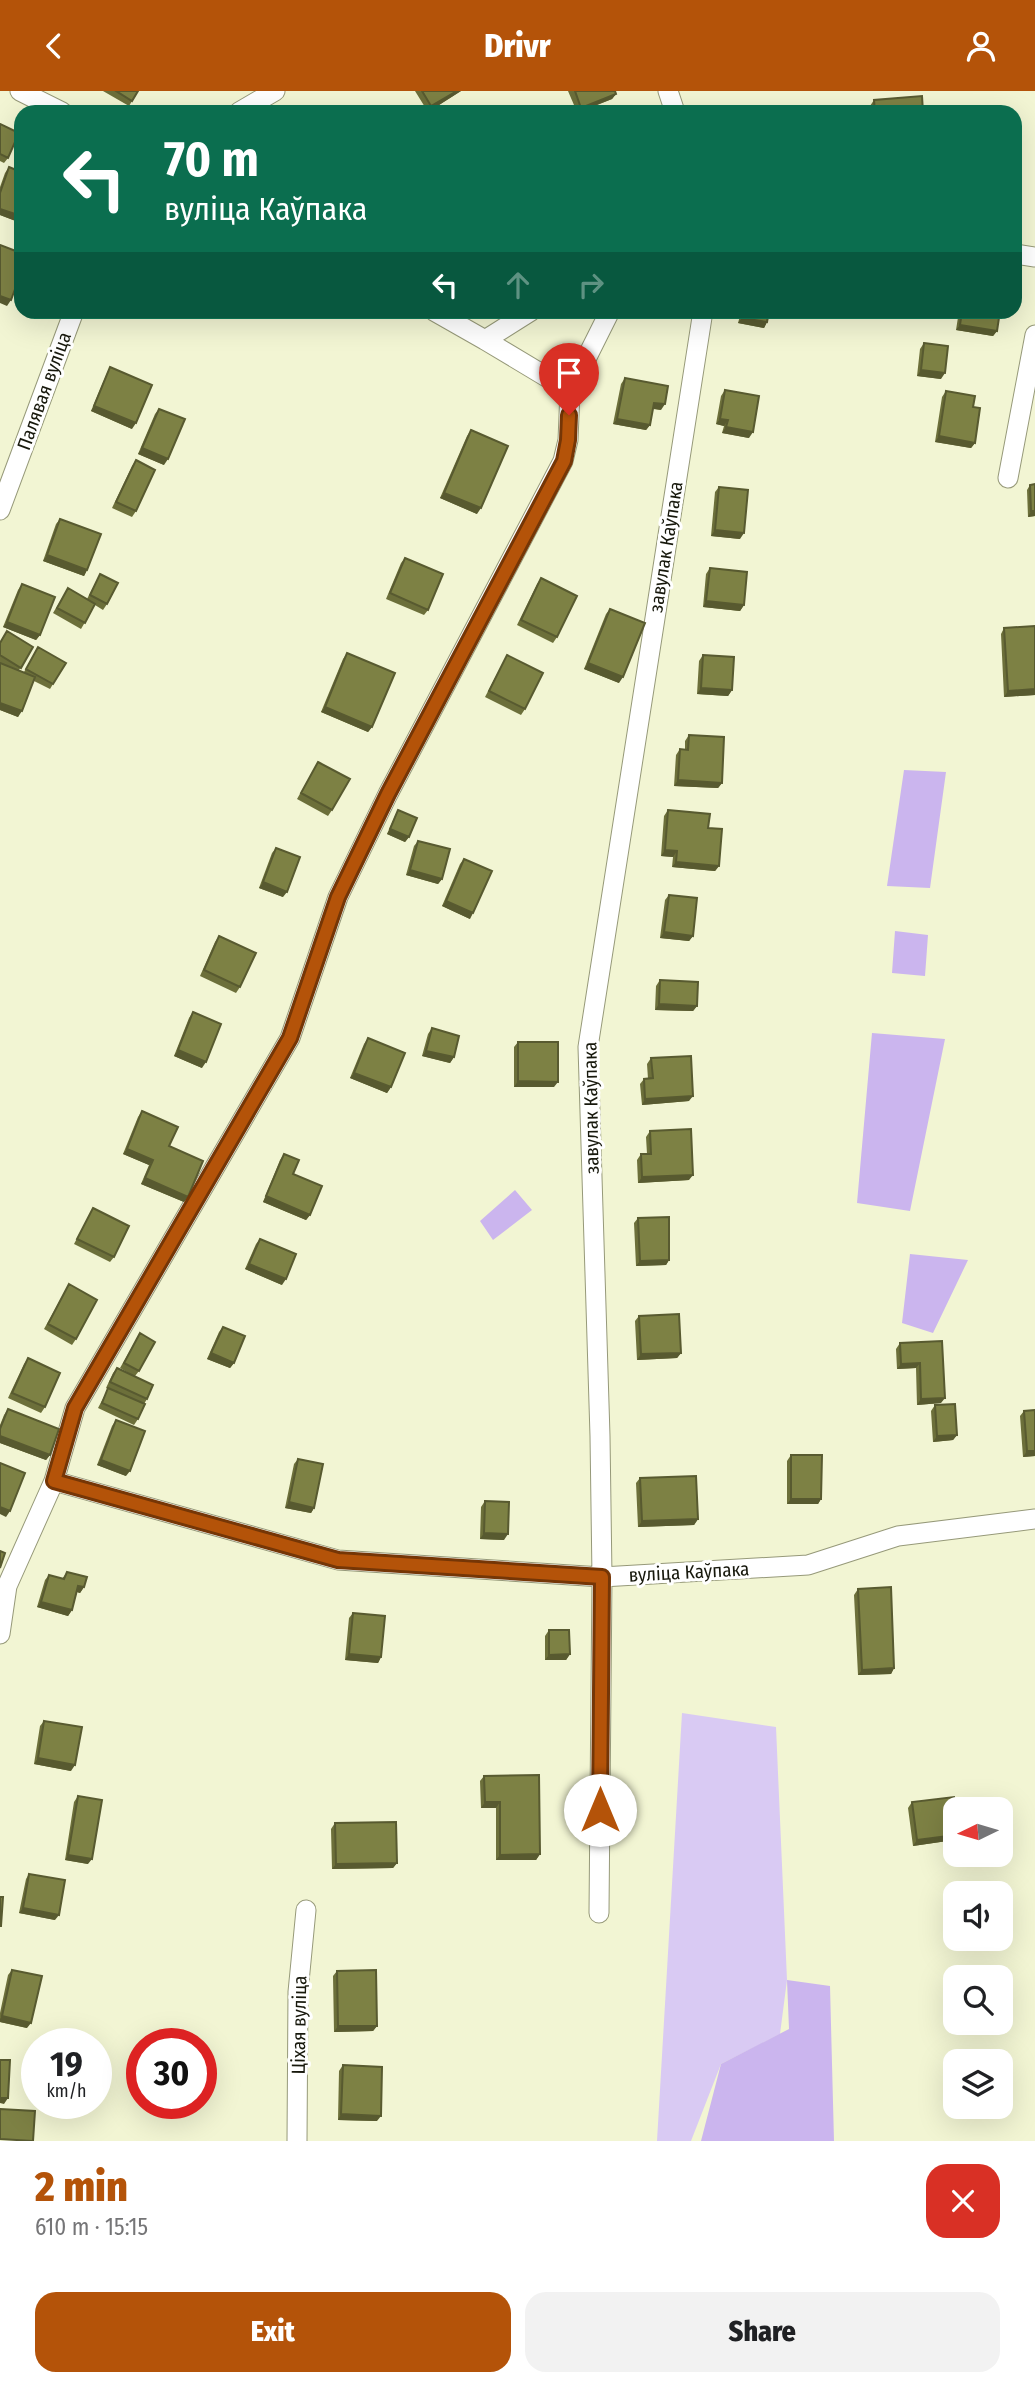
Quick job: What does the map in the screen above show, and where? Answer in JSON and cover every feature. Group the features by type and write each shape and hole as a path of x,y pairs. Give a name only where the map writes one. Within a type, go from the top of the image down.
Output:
{"street":[{"path":"20,91 48,105"},
{"path":"252,105 275,91"},
{"name":"Палявая вуліца","path":"0,510 71,319"},
{"path":"448,319 570,391"},
{"path":"485,340 518,319"},
{"path":"0,1634 7,1585 54,1481 75,1408 290,1038 338,897 388,794 564,461 568,440 570,391 606,319"},
{"name":"завулак Каўпака","path":"599,1913 602,1577 588,1047 702,319"},
{"path":"1008,478 1035,335"},
{"name":"вуліца Каўпака","path":"54,1481 338,1560 602,1577 808,1565 898,1536 1035,1519"},
{"name":"Ціхая вуліца","path":"297,2141 298,1992 306,1910"}],"shaded area":[{"path":"904,770 946,772 930,888 887,886"},
{"path":"895,931 928,935 925,976 892,973"},
{"path":"872,1033 945,1039 910,1211 857,1203"},
{"path":"515,1190 532,1210 493,1240 480,1221"},
{"path":"910,1254 968,1260 933,1333 902,1323"},
{"path":"682,1713 776,1727 787,1980 780,2034 721,2064 691,2141 657,2141"},
{"path":"787,1980 830,1986 834,2141 701,2141 721,2064 789,2029"}],"building":[{"path":"116,91 138,91 132,101"},
{"path":"422,91 457,91 433,105"},
{"path":"575,91 615,91 616,94 588,105 580,105"},
{"path":"922,96 923,105 874,105 874,100"},
{"path":"0,124 14,131 14,144 8,158 0,154"},
{"path":"9,167 14,169 14,214 0,209 0,193"},
{"path":"0,245 14,250 14,292 11,300 0,296"},
{"path":"961,319 999,319 997,331 960,325"},
{"path":"924,343 948,346 945,373 921,370"},
{"path":"110,367 152,385 136,423 94,406"},
{"path":"625,378 668,386 665,404 654,403 650,425 617,419"},
{"path":"725,390 759,396 753,432 726,427 728,420 720,419"},
{"path":"946,391 975,396 973,407 980,408 975,443 939,436"},
{"path":"159,409 185,419 168,459 142,448"},
{"path":"471,430 508,446 481,508 444,493"},
{"path":"136,460 155,470 136,511 116,502"},
{"path":"1035,484 1035,511 1031,511 1030,485"},
{"path":"719,487 748,490 744,533 715,530"},
{"path":"60,519 101,534 87,570 47,555"},
{"path":"405,558 443,574 428,610 390,593"},
{"path":"710,568 747,572 744,605 706,601"},
{"path":"100,574 118,583 107,604 90,595"},
{"path":"541,578 577,596 557,637 521,620"},
{"path":"22,584 55,597 40,635 7,622"},
{"path":"68,588 95,604 85,623 57,608"},
{"path":"610,609 645,623 623,677 588,663"},
{"path":"1035,626 1035,689 1008,691 1004,628"},
{"path":"7,631 33,647 21,668 0,655 0,643"},
{"path":"38,647 66,663 53,684 26,669"},
{"path":"347,653 395,673 372,727 325,707"},
{"path":"507,655 543,673 525,709 489,691"},
{"path":"703,655 734,657 732,690 701,688"},
{"path":"0,663 35,677 22,711 0,703"},
{"path":"689,735 724,737 722,783 678,780 680,749 688,750"},
{"path":"318,762 350,779 332,810 301,793"},
{"path":"398,810 417,818 409,837 390,829"},
{"path":"668,810 710,814 708,828 722,829 719,866 676,862 677,851 665,850"},
{"path":"418,841 450,849 442,879 410,870"},
{"path":"276,848 300,857 287,892 263,882"},
{"path":"464,859 492,871 473,913 446,901"},
{"path":"669,895 697,898 693,936 664,932"},
{"path":"219,936 256,953 240,987 204,970"},
{"path":"660,980 698,982 697,1006 659,1004"},
{"path":"193,1012 221,1024 206,1062 178,1050"},
{"path":"432,1028 459,1036 454,1057 426,1051"},
{"path":"368,1038 405,1053 391,1087 354,1073"},
{"path":"518,1042 558,1042 558,1082 518,1081"},
{"path":"691,1056 693,1096 645,1099 644,1079 653,1078 651,1058"},
{"path":"142,1111 178,1127 169,1146 203,1161 188,1197 145,1178 153,1160 127,1149"},
{"path":"691,1129 693,1175 642,1177 641,1154 651,1154 650,1131"},
{"path":"284,1154 299,1160 293,1174 322,1186 310,1215 266,1196"},
{"path":"93,1208 129,1226 114,1257 77,1239"},
{"path":"669,1217 669,1260 640,1261 638,1218"},
{"path":"260,1239 296,1254 286,1279 249,1264"},
{"path":"69,1284 97,1300 76,1339 48,1324"},
{"path":"679,1314 681,1353 641,1354 639,1316"},
{"path":"223,1327 245,1336 234,1363 211,1353"},
{"path":"140,1333 155,1342 139,1371 124,1363"},
{"path":"942,1341 945,1398 921,1399 920,1363 901,1364 900,1343"},
{"path":"28,1358 60,1373 45,1407 12,1393"},
{"path":"117,1368 153,1385 147,1399 110,1382"},
{"path":"108,1388 145,1404 138,1419 102,1403"},
{"path":"955,1404 957,1435 937,1436 935,1405"},
{"path":"8,1409 59,1429 50,1455 0,1436"},
{"path":"1035,1410 1035,1451 1027,1451 1024,1411"},
{"path":"116,1420 145,1431 130,1471 101,1460"},
{"path":"791,1455 822,1455 821,1499 791,1499"},
{"path":"298,1459 323,1464 314,1508 289,1502"},
{"path":"0,1463 25,1473 10,1511 0,1507"},
{"path":"696,1476 698,1519 642,1521 640,1478"},
{"path":"485,1501 509,1502 508,1534 484,1533"},
{"path":"0,1551 5,1553 0,1568"},
{"path":"67,1572 87,1577 84,1587 78,1586 72,1610 41,1602 49,1575 64,1579"},
{"path":"891,1587 894,1668 862,1670 858,1589"},
{"path":"353,1613 385,1616 381,1657 349,1654"},
{"path":"549,1630 569,1630 570,1654 549,1655"},
{"path":"44,1721 82,1727 75,1765 38,1758"},
{"path":"539,1775 540,1854 500,1855 500,1802 485,1802 484,1776"},
{"path":"78,1796 102,1800 92,1859 68,1855"},
{"path":"943,1798 943,1837 917,1840 912,1802"},
{"path":"396,1822 397,1863 336,1864 335,1823"},
{"path":"29,1874 65,1880 59,1915 23,1908"},
{"path":"0,1897 3,1897 1,1926 0,1926"},
{"path":"12,1970 42,1976 31,2023 2,2016"},
{"path":"376,1970 377,2026 338,2026 337,1971"},
{"path":"0,2060 10,2060 8,2098 0,2098"},
{"path":"343,2065 382,2067 381,2116 341,2114"},
{"path":"0,2109 21,2110 21,2119 34,2119 33,2141 0,2139"}],"route":[{"path":"569,415 564,461 388,794 338,897 290,1038 75,1408 54,1481 338,1560 602,1577 600,1810"}]}
